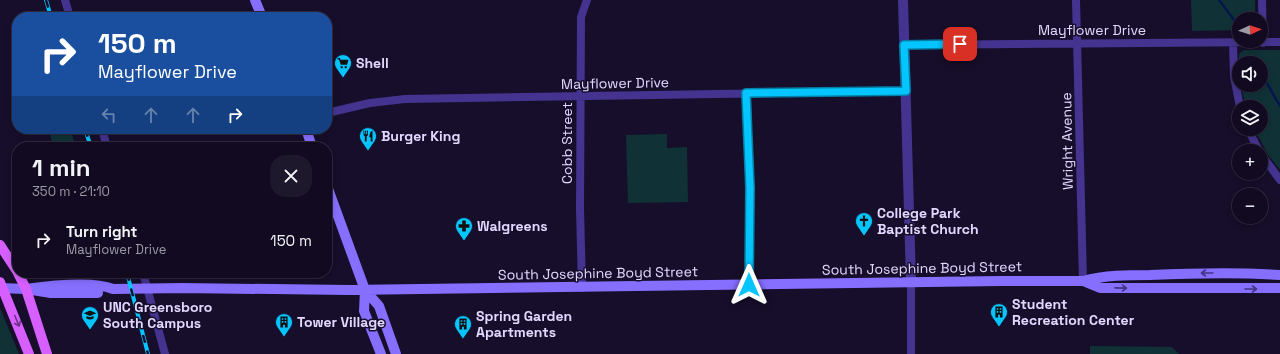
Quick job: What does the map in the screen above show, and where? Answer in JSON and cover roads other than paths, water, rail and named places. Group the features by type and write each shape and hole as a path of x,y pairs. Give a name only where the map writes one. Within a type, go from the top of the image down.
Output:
{"main road":[{"path":"255,0 260,12"},
{"path":"332,200 365,290 378,306 396,354"},
{"path":"0,245 12,263"},
{"path":"1246,272 1280,267"},
{"name":"South Josephine Boyd Street","path":"1,286 51,293 105,293 113,289 365,290 582,288 911,282 1083,281 1099,276 1246,272 1280,275"},
{"path":"21,278 26,289 47,354"},
{"name":"South Josephine Boyd Street","path":"1083,281 1100,288 1280,288"},
{"path":"1,286 29,354"},
{"path":"365,290 364,311 380,354"}],"street":[{"path":"65,0 69,12"},
{"name":"Cobb Street","path":"582,288 580,208 581,17 587,0"},
{"path":"903,0 911,282 911,354"},
{"name":"Wright Avenue","path":"1076,0 1083,281"},
{"path":"1262,0 1262,12"},
{"name":"Mayflower Drive","path":"904,45 1077,42 1232,43"},
{"name":"Mayflower Drive","path":"1268,43 1280,42"},
{"path":"1232,48 1234,76 1239,100"},
{"name":"Mayflower Drive","path":"332,112 370,103 405,100 906,91"},
{"path":"746,93 750,213 749,285"},
{"path":"1268,164 1280,180"},
{"path":"144,278 165,354"}],"waterway":[{"path":"1219,0 1232,17"},
{"path":"1268,85 1280,106"}],"railway":[{"path":"46,0 50,12"},
{"path":"87,134 89,142"},
{"path":"128,278 148,354"}],"place":[{"name":"Shell","path":"343,78"},
{"name":"Burger King","path":"368,151"},
{"name":"College Park Baptist Church","path":"864,236"},
{"name":"Walgreens","path":"464,241"},
{"name":"Student Recreation Center","path":"999,327"},
{"name":"UNC Greensboro South Campus","path":"90,330"},
{"name":"Tower Village","path":"284,337"},
{"name":"Spring Garden Apartments","path":"463,339"}]}
